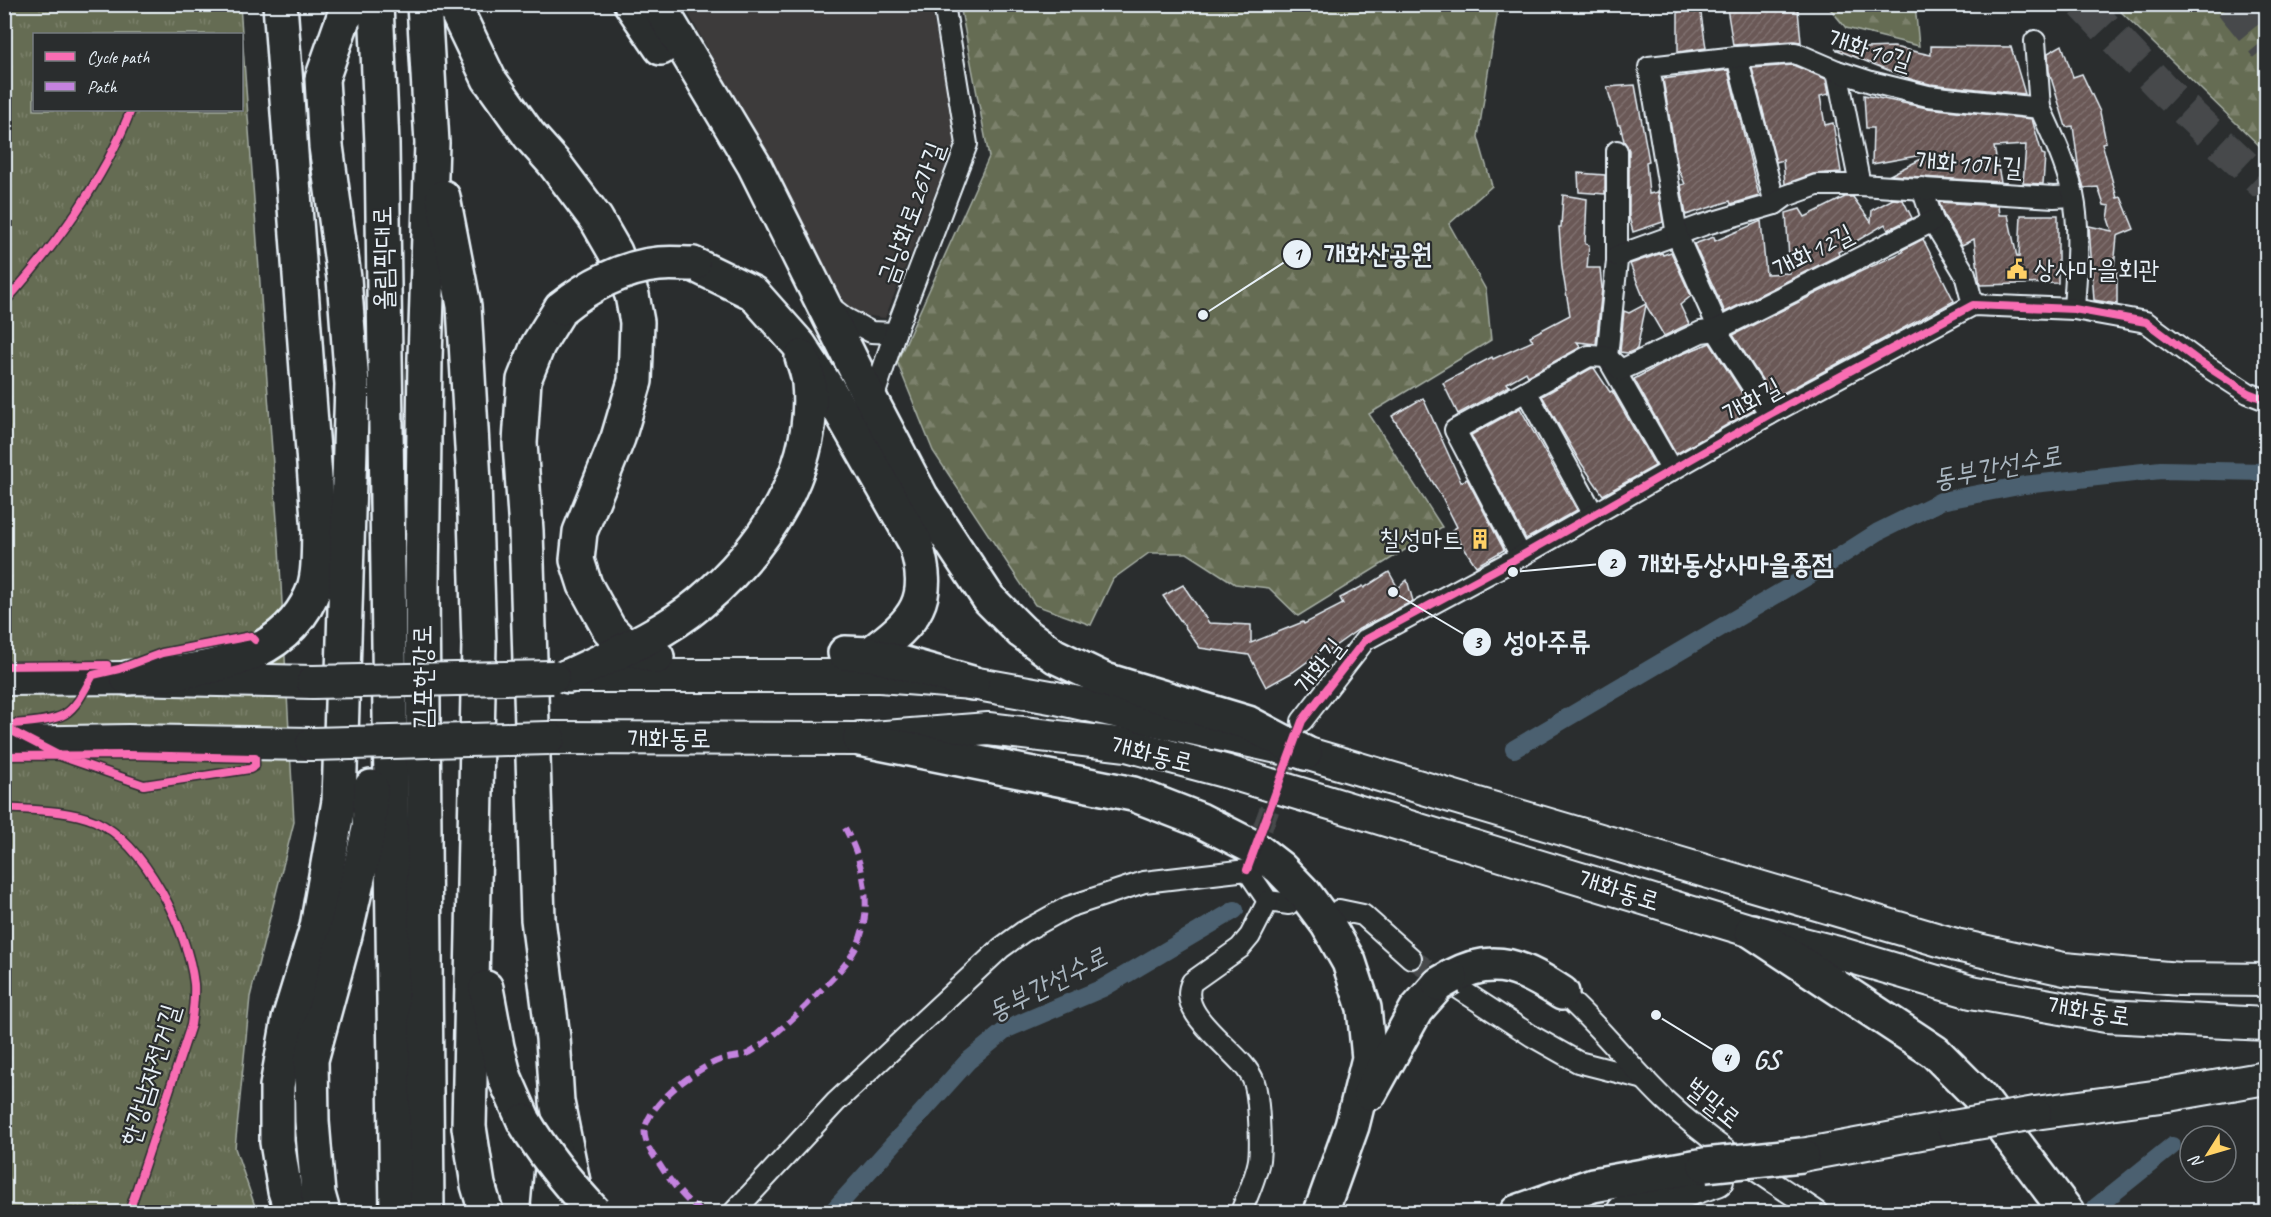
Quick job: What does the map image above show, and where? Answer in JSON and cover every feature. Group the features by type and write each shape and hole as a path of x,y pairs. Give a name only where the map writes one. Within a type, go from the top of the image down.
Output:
{"highway":[{"path":"128,678 199,671 262,649 273,643 296,623 312,595 317,568 319,532 280,4"},
{"path":"292,1212 285,1191 276,1142 277,1086 289,1019 317,927 339,801 352,384 344,278 326,146 322,79 344,19 354,4"},
{"name":"올림픽대로","path":"376,4 382,144 388,512"},
{"path":"424,4 432,142 464,306 473,458 479,644 469,1127 478,1185 486,1212"},
{"path":"453,4 489,79 509,110 554,163 596,219 615,252 632,295 637,322 634,381 618,438 580,532 578,560 585,585 609,629 643,652"},
{"path":"631,4 690,94 800,283 841,340"},
{"path":"658,4 754,165 921,496 989,599 1022,632 1055,656 1105,680 1248,723 1305,753"},
{"name":"김포한강로","path":"427,1212 422,585 425,358 432,142"},
{"path":"581,1212 572,1181 557,1101 553,1038 538,919 526,531 520,442 524,380 538,345 561,308 607,279 639,267 660,264 693,264 753,293 800,346 828,389 915,542 922,564 924,588 915,611 891,639 857,654 972,684"},
{"path":"561,677 643,652 659,631 707,596 733,572 759,542 786,501 801,458 809,418 809,382 800,346"},
{"path":"321,1203 312,1121 311,1060 345,935 369,829 388,512"},
{"name":"김포한강로","path":"388,512 397,1212"},
{"path":"860,739 1133,794 1200,820 1253,847 1280,868 1305,894 1328,925 1349,962 1364,1008 1369,1058 1352,1126 1321,1212"},
{"path":"472,914 496,1047 505,1078 524,1121 543,1152 561,1176 594,1212"},
{"path":"1752,931 1935,1052 1980,1097 2065,1210"},
{"path":"1352,1126 1416,1010 1467,968 1492,964 1511,967 1539,978 1562,993"},
{"path":"548,1212 557,1101"},
{"path":"1517,1212 1593,1185 1711,1172 1802,1155"}],"main road":[{"name":"개화동로","path":"4,679 128,678 313,682 561,677 880,676 972,684 1056,698 1305,753 1956,945 2064,969 2180,979 2258,976"},
{"name":"개화동로","path":"4,743 128,741 312,744 549,738 860,739 988,729 1127,745 1228,772 1752,931 1842,954 1971,992 2106,1016 2266,1023"},
{"path":"1802,1155 2035,1113 2168,1095 2266,1078"},
{"path":"1623,1212 1711,1172"}],"street":[{"name":"금낭화로26가길","path":"872,402 967,144 944,4"},
{"path":"2035,41 2040,108 2062,158 2073,196 2078,247 2074,309"},
{"name":"개화10길","path":"1677,235 1649,67 1795,53 1837,71 1928,96 2040,108"},
{"path":"1737,57 1775,204"},
{"path":"1837,71 1860,185"},
{"path":"1617,151 1617,255 1607,357 1671,469"},
{"name":"개화10가길","path":"1677,235 1775,204 1786,196 1817,184 2054,197 2073,196"},
{"path":"1922,188 1933,221 1965,274 1973,305 2074,309 2146,322 2214,371 2248,393 2266,400"},
{"name":"개화12길","path":"1521,556 1455,430 1589,356 1607,357 1621,370 1701,332 1716,330 1933,221"},
{"path":"1617,255 1677,235 1718,327 1716,330 1770,414"},
{"path":"820,299 845,318 870,332 896,333"},
{"name":"개화길","path":"1302,721 1365,640 1521,556 1770,414 1973,305"},
{"path":"1526,391 1594,515"},
{"path":"734,1212 836,1102 1001,948 1023,932 1068,907 1144,882 1247,870 1268,901 1289,904"},
{"path":"1241,1212 1258,1160 1257,1098 1254,1082 1248,1070 1199,1019 1188,998 1188,989 1192,982 1240,948 1250,936 1268,901"},
{"path":"1339,910 1363,915 1411,958"},
{"path":"1449,983 1532,1036 1578,1062 1646,1079"},
{"name":"벌말로","path":"1562,993 1582,1010 1666,1101 1701,1131 1818,1212"}],"shaded area":[{"path":"684,5 931,5 956,140 885,318 850,313"}],"green space":[{"path":"5,5 240,5 242,33 33,33 33,111 243,111 243,47 279,548 294,822 250,997 235,1148 257,1212 5,1212"},
{"path":"960,5 1512,5 1498,9 1478,137 1492,186 1449,224 1486,290 1491,340 1369,414 1442,527 1298,616 1269,588 1235,584 1187,553 1149,553 1113,579 1091,625 1035,605 933,451 897,362 989,157"},
{"path":"1827,5 1915,5 1919,46 1846,28"},
{"path":"2114,5 2266,5 2266,152"}],"building":[{"path":"1700,7 1706,48 1678,52 1678,8"},
{"path":"1727,8 1798,10 1801,42 1733,45"},
{"path":"2062,45 2073,77 2082,74 2100,112 2106,142 2102,143 2117,198 2121,197 2134,229 2117,236 2114,268 2117,268 2117,304 2094,300 2089,226 2112,231 2108,219 2110,206 2104,205 2098,187 2084,188 2079,171 2073,126 2066,127 2049,71 2048,53"},
{"path":"1931,46 2011,47 2025,94 1930,84 1913,80 1835,49 1894,47 1931,55"},
{"path":"1793,65 1826,79 1829,94 1820,96 1825,125 1833,123 1841,172 1813,174 1785,184 1783,160 1776,162 1752,68"},
{"path":"1728,70 1759,196 1731,204 1730,201 1686,215 1681,185 1685,184 1678,168 1663,79"},
{"path":"1635,85 1649,161 1646,162 1649,194 1658,192 1663,222 1633,232 1629,217 1629,150 1620,125 1618,125 1607,87"},
{"path":"1864,95 1927,108 2032,119 2042,154 2045,155 2043,184 2023,183 2026,145 1994,147 2001,182 1890,175 1933,153 1872,164 1873,128 1866,128"},
{"path":"1578,173 1605,175 1605,194 1579,192"},
{"path":"1563,195 1587,199 1585,244 1589,245 1587,268 1600,268 1602,288 1596,344 1577,342 1581,347 1528,376 1526,372 1507,383 1509,386 1458,414 1443,383 1492,357 1493,359 1533,341 1530,336 1570,315 1562,268 1559,227 1561,227"},
{"path":"1845,197 1853,197 1871,222 1872,210 1893,199 1903,200 1912,218 1888,230 1885,224 1838,252 1839,255 1725,312 1694,244 1714,237 1715,241 1761,221 1766,274 1790,273 1786,213 1800,209 1805,217"},
{"path":"1939,202 1998,206 1999,215 2008,215 2017,257 2019,257 2021,215 2058,215 2058,283 1980,285 1974,239 1962,245 1944,216"},
{"path":"1923,239 1954,301 1774,398 1733,335 1903,252 1902,250"},
{"path":"1671,252 1691,296 1680,305 1689,324 1664,336 1646,305 1637,349 1628,353 1620,352 1624,311 1629,313 1646,304 1630,264"},
{"path":"1710,343 1753,410 1676,454 1634,379 1675,357"},
{"path":"1592,368 1610,392 1612,391 1655,466 1603,495 1579,460 1542,396"},
{"path":"1423,398 1461,482 1467,479 1504,550 1476,566 1452,530 1457,527 1442,497 1392,416"},
{"path":"1520,408 1577,510 1526,539 1471,435"},
{"path":"1389,572 1398,588 1407,580 1413,601 1359,629 1328,651 1326,648 1293,672 1266,687 1249,655 1200,648 1163,596 1183,585 1209,623 1251,625 1251,643 1303,622 1304,624 1343,604 1340,598 1363,586 1364,588"}],"waterway":[{"name":"동부간선수로","path":"1514,749 1820,569 1878,532 1941,501 2024,485 2161,470 2266,472"},
{"name":"동부간선수로","path":"832,1212 968,1061 1007,1029 1103,988 1235,910"},
{"name":"동부간선수로","path":"2096,1207 2172,1146"}],"tunnel":[{"path":"2083,4 2165,91 2266,186"},
{"path":"2231,4 2266,47"},
{"path":"1252,856 1295,741"},
{"path":"1411,958 1450,984"}],"marked path":[{"path":"702,1212 679,1191 653,1155 645,1137 646,1126 660,1102 685,1080 710,1064 753,1051 787,1024 841,970 852,954 862,931 866,901 862,871 845,828"}],"cycle path":[{"path":"4,303 42,258 76,212 107,162 131,111"},
{"path":"1247,870 1302,721 1365,640 1521,556 1770,414 1973,305 2074,309 2146,322 2197,360 2248,393 2266,400"},
{"path":"4,725 44,720 65,714 78,701 93,675 119,669 162,653 251,636 255,640"},
{"path":"4,666 107,665"},
{"path":"4,727 60,756 144,785 250,769 255,766 255,758 128,755 4,756"},
{"name":"한강남자전거길","path":"4,808 50,811 85,817 114,832 147,869 161,891 183,939 194,984 191,1025 129,1212"}],"place":[{"name":"상사마을회관","path":"2017,269"},
{"name":"개화산공원","path":"1203,315"},
{"name":"칠성마트","path":"1480,539"},
{"name":"개화동상사마을종점","path":"1513,572"},
{"name":"성아주류","path":"1393,592"},
{"name":"GS","path":"1656,1015"}]}
